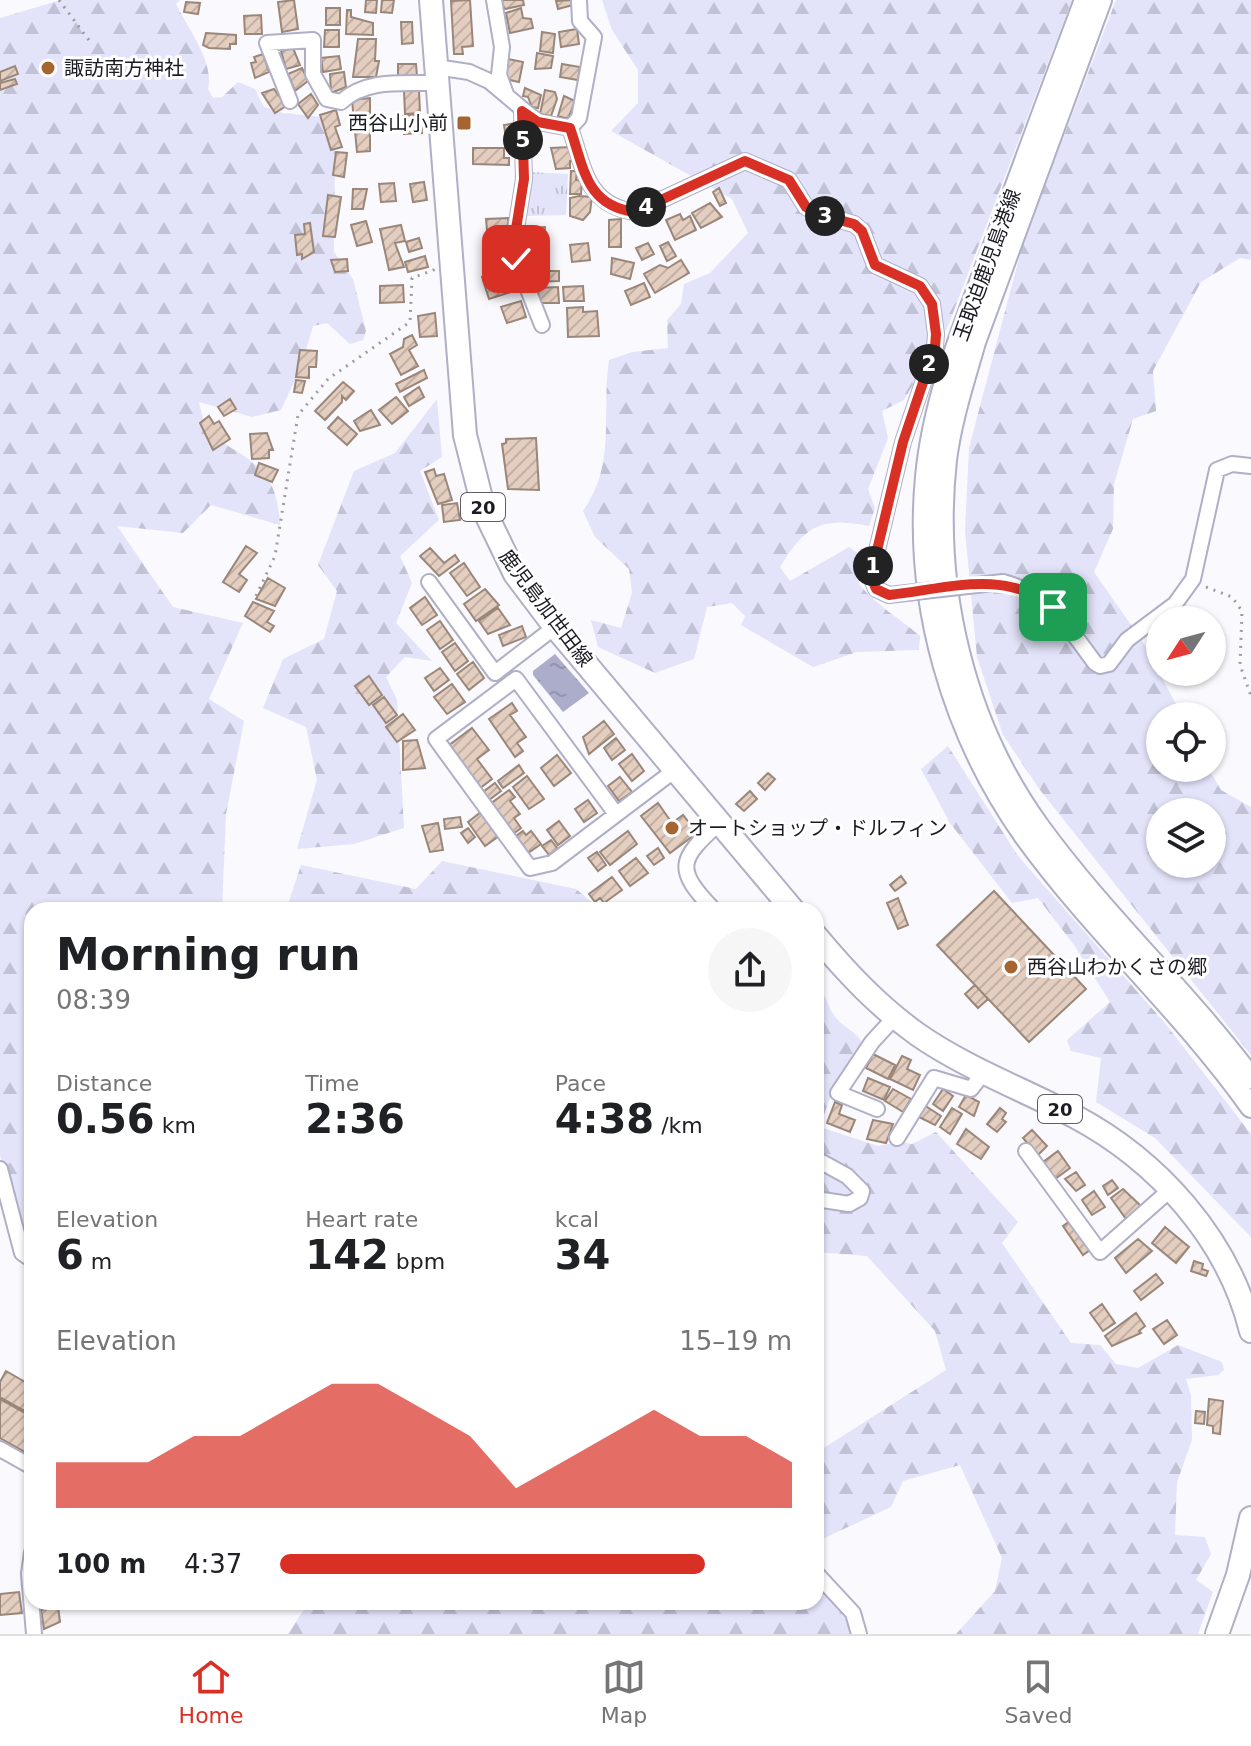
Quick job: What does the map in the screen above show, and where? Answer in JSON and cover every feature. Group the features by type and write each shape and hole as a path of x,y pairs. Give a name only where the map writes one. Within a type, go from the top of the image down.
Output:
{"main road":[{"name":"鹿児島加世田線","path":"431,0 465,435 472,473 497,542 555,627 786,902"},
{"name":"玉取迫鹿児島港線","path":"1085,0 940,397 926,477 927,572 950,687 978,760 998,795 1068,891 1194,1031 1251,1107"},
{"name":"玉取迫鹿児島港線","path":"1101,0 975,342 958,402 946,459 943,502 946,579 963,667 980,720 1002,769 1039,827 1080,879 1163,970 1251,1078"},
{"name":"20","path":"824,946 845,972 919,1035 1078,1118 1130,1153 1171,1189 1197,1219 1222,1258 1251,1331"},
{"path":"1217,1634 1238,1575 1251,1518"}],"street":[{"path":"494,0 502,47 499,75 506,95"},
{"path":"570,128 579,118 594,37 580,21 579,0"},
{"path":"290,101 267,43 313,40 313,74 327,99 341,102 352,91 369,85 469,72 506,95 538,122 570,128"},
{"path":"522,111 524,179 516,229 516,259 542,325"},
{"path":"570,128 593,189 600,200 616,209 635,212 745,161 789,180 806,207 818,214 854,224 862,231 875,265 920,286 928,294 936,334 935,347 903,442 873,567 872,579 876,589 889,595 1003,582 1023,587 1053,607 1095,663 1105,666 1127,640 1175,604 1193,579 1217,470 1232,464 1251,466"},
{"path":"429,582 495,673 555,627"},
{"path":"616,814 516,679 436,739 530,868 552,863 675,770"},
{"path":"707,902 692,884 685,862 688,852 719,823"},
{"path":"877,1109 838,1093 872,1042 895,1017"},
{"path":"897,1138 934,1078 971,1089 985,1071"},
{"path":"1026,1151 1100,1252 1171,1189"},
{"path":"824,1163 847,1176 862,1191 860,1198 849,1204 824,1200"},
{"path":"0,1169 24,1254"},
{"path":"0,1449 24,1462"},
{"path":"824,1582 853,1613 859,1634"},
{"path":"32,1610 34,1634"}],"path":[{"path":"59,0 91,43"},
{"path":"256,596 275,556 298,415 328,379 410,322 412,278 450,264"},
{"path":"1193,579 1238,602 1242,611 1240,665 1251,696"}],"green space":[{"path":"61,0 180,0 176,4 204,57 208,68 208,89 213,98 222,97 238,82 255,89 264,107 283,113 322,117 335,151 334,252 353,279 366,331 363,340 350,344 327,323 313,326 301,367 281,410 252,417 199,402 206,432 248,459 267,478 274,490 280,525 211,505 183,533 117,526 173,607 243,623 209,699 244,721 226,814 222,902 24,902 24,1247 0,1155 0,18"},
{"path":"602,0 1072,0 948,326 904,400 882,411 888,438 868,489 875,508 869,526 838,522 816,527 806,533 780,567 790,581 849,547 862,556 859,584 920,636 919,650 857,652 813,667 741,625 745,616 732,603 707,607 694,659 655,673 598,647 591,620 621,628 632,593 629,569 595,537 583,511 594,493 604,457 609,360 632,352 668,348 667,320 681,304 684,284 710,273 748,233 732,199 611,131 638,103 638,70 612,30"},
{"path":"1116,0 1251,0 1251,260 1240,258 1201,282 1153,371 1156,411 1133,419 1114,484 1113,529 1094,572 1146,647 1146,686 1166,686 1175,702 1146,702 1146,782 1216,782 1221,790 1251,807 1251,1055 1040,790 1003,735 977,657 965,531 969,448 1023,243"},
{"path":"529,172 568,174 566,215 526,216"},
{"path":"437,399 442,457 420,471 439,520 400,556 412,583 396,623 432,661 405,657 386,677 397,700 404,828 354,844 297,849 317,780 306,727 263,708 283,659 324,639 337,591 318,565 354,471 395,453"},
{"path":"948,746 1018,856 1164,1022 1251,1134 1251,1237 1155,1138 1096,1102 1101,1058 1071,1051 1067,1040 1110,1002 1074,945 1038,898 1012,903 950,823 921,769"},
{"path":"442,861 576,889 591,902 289,902 301,865 416,889"},
{"path":"824,996 836,1018 863,1045 829,1100 824,1115"},
{"path":"824,1128 878,1146 900,1142 912,1144 936,1132 1018,1222 1002,1243 1071,1343 1100,1345 1116,1364 1138,1368 1178,1345 1222,1362 1224,1370 1218,1375 1186,1379 1191,1396 1192,1440 1177,1482 1175,1535 1205,1537 1211,1554 1196,1580 1213,1592 1198,1634 956,1634 995,1591 1002,1558 960,1465 903,1481 891,1507 824,1538 824,1448 946,1370 935,1331 867,1256 824,1253 824,1202 865,1201 824,1163"},
{"path":"824,1167 845,1180 856,1192 855,1198 824,1197"},
{"path":"824,1584 847,1609 856,1634 288,1634 304,1610 824,1610"}],"water":[{"path":"555,654 589,693 563,712 533,675 533,671"}],"building":[{"path":"294,0 298,29 282,32 278,2"},
{"path":"366,0 377,0 376,13 365,12"},
{"path":"382,0 394,0 392,13 381,12"},
{"path":"470,0 473,46 462,47 463,54 454,54 451,1"},
{"path":"500,0 523,0 524,5 505,9"},
{"path":"572,0 573,5 558,9 556,1"},
{"path":"186,2 200,3 198,14 184,12"},
{"path":"326,8 340,8 340,25 326,25"},
{"path":"521,8 523,18 531,19 533,28 510,33 506,13"},
{"path":"347,10 351,10 351,17 373,23 373,35 346,34"},
{"path":"261,15 262,34 245,34 244,16"},
{"path":"401,22 412,22 413,43 402,44"},
{"path":"577,29 579,44 561,47 559,32"},
{"path":"325,30 339,30 339,47 324,47"},
{"path":"542,32 555,34 553,53 540,51"},
{"path":"206,33 236,35 236,44 230,44 230,49 209,48 203,45"},
{"path":"358,39 376,39 375,61 379,61 376,77 353,77"},
{"path":"293,48 300,65 286,69 281,51"},
{"path":"537,53 553,56 551,68 535,69"},
{"path":"263,54 269,72 255,78 251,63 256,62 254,57"},
{"path":"339,56 341,69 323,72 321,58"},
{"path":"508,59 523,62 519,82 505,79"},
{"path":"398,64 416,64 417,77 398,77"},
{"path":"562,64 580,67 578,80 560,77"},
{"path":"15,66 18,74 0,81 0,72"},
{"path":"302,68 308,81 295,91 288,74"},
{"path":"344,72 346,87 331,93 330,74"},
{"path":"15,79 17,84 0,90 0,83"},
{"path":"525,88 541,95 538,108 532,107 528,97 523,96"},
{"path":"274,89 286,106 275,113 262,93"},
{"path":"419,90 420,113 405,114 404,91"},
{"path":"545,90 555,92 557,99 551,116 540,114"},
{"path":"311,94 318,105 308,118 298,104"},
{"path":"564,96 575,101 568,119 558,116"},
{"path":"370,98 370,151 357,152 352,100"},
{"path":"336,110 340,125 335,127 342,147 331,150 320,115"},
{"path":"421,115 422,133 404,134 403,116"},
{"path":"516,123 518,136 506,138 504,125"},
{"path":"571,147 573,161 570,161 570,168 556,169 551,148"},
{"path":"473,148 504,148 504,158 509,158 509,165 473,164"},
{"path":"336,152 347,153 344,177 333,175"},
{"path":"571,171 577,171 576,180 582,181 581,194 570,194"},
{"path":"424,182 427,200 413,202 410,184"},
{"path":"394,183 396,201 381,202 379,184"},
{"path":"719,188 726,203 720,206 713,192"},
{"path":"353,189 367,189 363,209 352,209"},
{"path":"328,195 341,197 335,237 323,236"},
{"path":"592,197 590,212 583,220 570,216 570,198"},
{"path":"710,203 722,217 701,228 692,213"},
{"path":"680,214 683,220 690,216 696,230 675,240 666,220"},
{"path":"508,218 509,229 487,230 486,219"},
{"path":"621,219 621,247 609,247 609,220"},
{"path":"366,221 372,242 357,246 351,225"},
{"path":"310,223 314,252 302,259 302,254 297,255 295,235 305,234 304,224"},
{"path":"401,225 405,241 395,243 404,267 389,270 380,229"},
{"path":"545,227 543,253 528,253 524,249 524,228"},
{"path":"490,232 505,233 505,256 495,256 495,261 490,261"},
{"path":"419,238 422,248 409,252 406,242"},
{"path":"668,242 676,256 667,261 660,246"},
{"path":"588,243 590,260 572,262 570,245"},
{"path":"648,243 654,254 642,260 636,248"},
{"path":"425,256 428,267 408,272 405,262"},
{"path":"612,258 634,263 630,279 611,274"},
{"path":"347,259 348,271 335,272 331,260"},
{"path":"681,260 689,273 655,293 644,274 660,265 668,268"},
{"path":"510,268 517,290 489,299 482,277"},
{"path":"533,271 559,271 559,281 533,282"},
{"path":"644,283 650,297 631,305 625,291"},
{"path":"403,285 404,302 380,303 380,286"},
{"path":"583,286 584,301 564,301 563,287"},
{"path":"558,287 559,303 539,303 538,288"},
{"path":"521,301 526,317 507,323 501,307"},
{"path":"583,307 583,312 597,311 599,336 568,337 567,308"},
{"path":"435,313 437,336 420,337 418,316"},
{"path":"412,335 417,345 409,350 418,366 401,375 390,354 403,347 404,339"},
{"path":"300,350 317,351 316,367 309,367 309,378 296,377"},
{"path":"424,370 427,378 400,392 396,384"},
{"path":"296,380 305,381 302,393 294,392"},
{"path":"343,382 354,391 346,400 342,396 342,402 325,420 315,411"},
{"path":"419,387 424,397 409,406 404,397"},
{"path":"396,397 408,411 392,424 379,410"},
{"path":"230,399 236,409 224,416 218,407"},
{"path":"371,410 380,425 360,431 354,421"},
{"path":"209,416 214,424 219,421 230,439 213,450 200,423"},
{"path":"338,417 357,434 347,445 328,428"},
{"path":"267,433 273,450 269,450 269,458 252,459 250,434"},
{"path":"536,438 539,490 508,489 502,444 506,443 506,439"},
{"path":"259,463 278,470 272,482 255,475"},
{"path":"434,469 436,476 444,474 452,500 438,504 425,472"},
{"path":"457,503 460,520 444,522 442,505"},
{"path":"246,546 257,553 239,574 247,580 239,592 223,582"},
{"path":"430,548 444,563 455,555 459,561 439,576 420,556"},
{"path":"464,563 480,587 467,596 450,573"},
{"path":"268,578 285,588 275,606 256,599"},
{"path":"485,589 499,605 476,621 464,604"},
{"path":"425,597 437,615 422,625 410,608"},
{"path":"253,602 274,611 267,622 274,626 270,632 245,616"},
{"path":"498,608 510,625 488,634 479,621"},
{"path":"440,621 453,640 440,649 427,630"},
{"path":"522,626 526,637 503,646 499,635"},
{"path":"455,643 468,661 455,671 442,652"},
{"path":"473,662 484,678 469,690 457,674"},
{"path":"440,668 449,680 434,691 425,678"},
{"path":"369,676 382,695 369,705 355,686"},
{"path":"452,684 465,702 447,714 434,697"},
{"path":"384,697 397,715 386,723 373,705"},
{"path":"512,703 517,711 510,715 526,737 517,743 523,751 515,757 489,719"},
{"path":"403,714 415,730 397,742 386,727"},
{"path":"604,721 614,734 589,754 583,737"},
{"path":"472,728 489,750 477,759 492,779 479,789 448,746"},
{"path":"616,738 625,750 612,760 604,748"},
{"path":"417,740 425,768 403,770 403,741"},
{"path":"632,754 644,771 632,781 619,764"},
{"path":"557,755 571,773 554,786 541,768"},
{"path":"519,765 524,773 503,788 498,781"},
{"path":"768,773 775,779 765,790 758,783"},
{"path":"527,776 544,799 529,809 513,787"},
{"path":"620,777 632,792 619,801 608,786"},
{"path":"495,783 501,791 489,800 483,792"},
{"path":"509,790 515,797 510,801 520,814 514,818 521,828 513,834 490,804"},
{"path":"750,791 757,799 744,811 736,804"},
{"path":"588,800 597,813 584,822 575,809"},
{"name":"オートショップ・ドルフィン","path":"658,803 672,823 683,815 697,833 670,853 641,816"},
{"path":"481,812 499,836 485,846 468,822"},
{"path":"460,817 462,827 445,829 444,819"},
{"path":"559,821 570,836 558,845 547,830"},
{"path":"438,823 443,850 430,852 422,826"},
{"path":"468,828 475,837 468,843 461,833"},
{"path":"523,831 526,835 531,831 541,844 528,853 516,836"},
{"path":"628,831 637,844 610,865 600,852"},
{"path":"551,840 558,849 549,855 542,846"},
{"path":"658,848 664,858 654,865 647,856"},
{"path":"597,852 606,865 598,871 588,858"},
{"path":"636,858 648,873 630,886 619,871"},
{"path":"901,876 906,883 895,891 890,885"},
{"path":"612,877 622,890 605,902 600,898 595,902 589,894"},
{"name":"西谷山わかくさの郷","path":"994,891 1086,989 1029,1042 937,945"},
{"path":"898,898 908,925 898,929 887,903"},
{"path":"975,985 988,999 978,1008 965,994"},
{"path":"873,1054 895,1065 888,1079 866,1068"},
{"path":"902,1056 911,1060 907,1069 920,1075 913,1090 890,1079"},
{"path":"868,1078 890,1087 884,1100 863,1091"},
{"path":"893,1089 911,1099 903,1112 885,1101"},
{"path":"943,1089 953,1096 943,1111 933,1104"},
{"path":"966,1095 979,1102 974,1116 959,1107"},
{"path":"835,1102 842,1105 839,1114 855,1120 850,1132 827,1123"},
{"path":"924,1105 941,1116 935,1125 917,1116"},
{"path":"952,1108 962,1114 950,1134 940,1127"},
{"path":"1000,1108 1006,1113 1002,1119 1006,1122 997,1132 987,1124"},
{"path":"873,1120 893,1124 886,1143 867,1139"},
{"path":"966,1129 989,1147 981,1159 957,1144"},
{"path":"1032,1130 1047,1146 1038,1155 1023,1138"},
{"path":"1058,1151 1070,1168 1055,1179 1043,1162"},
{"path":"1076,1172 1085,1185 1076,1191 1065,1179"},
{"path":"1112,1180 1118,1188 1108,1195 1103,1186"},
{"path":"1123,1189 1142,1207 1126,1219 1111,1198"},
{"path":"1094,1191 1105,1207 1092,1215 1082,1200"},
{"path":"1070,1221 1090,1250 1083,1255 1063,1226"},
{"path":"1165,1227 1189,1247 1176,1263 1152,1243"},
{"path":"1138,1239 1152,1251 1126,1273 1115,1258"},
{"path":"1194,1261 1203,1264 1202,1269 1208,1271 1206,1276 1191,1271"},
{"path":"1156,1274 1163,1283 1141,1300 1134,1291"},
{"path":"1102,1304 1115,1323 1103,1331 1090,1313"},
{"path":"1136,1313 1145,1326 1139,1331 1141,1333 1112,1346 1105,1336"},
{"path":"1167,1320 1177,1335 1164,1344 1153,1329"},
{"path":"6,1371 24,1381 24,1410 0,1397 0,1382"},
{"path":"0,1399 24,1412 24,1451 0,1438"},
{"path":"1209,1399 1223,1401 1220,1434 1213,1433 1213,1426 1207,1425"},
{"path":"1196,1411 1205,1412 1204,1424 1195,1423"},
{"path":"19,1592 22,1613 0,1615 0,1594"},
{"path":"41,1610 58,1610 60,1622 44,1629"}],"place":[{"name":"諏訪南方神社","path":"48,68"},
{"name":"西谷山小前","path":"464,123"},
{"name":"オートショップ・ドルフィン","path":"672,828"},
{"name":"西谷山わかくさの郷","path":"1011,967"}],"route":[{"path":"516,259 516,229 524,179 522,111 538,122 570,128 593,189 600,200 616,209 635,212 745,161 769,174 789,180 806,207 818,214 854,224 862,231 875,265 920,286 932,304 935,347 903,442 873,567 872,579 876,589 889,595 1003,582 1023,587 1053,607"}]}
